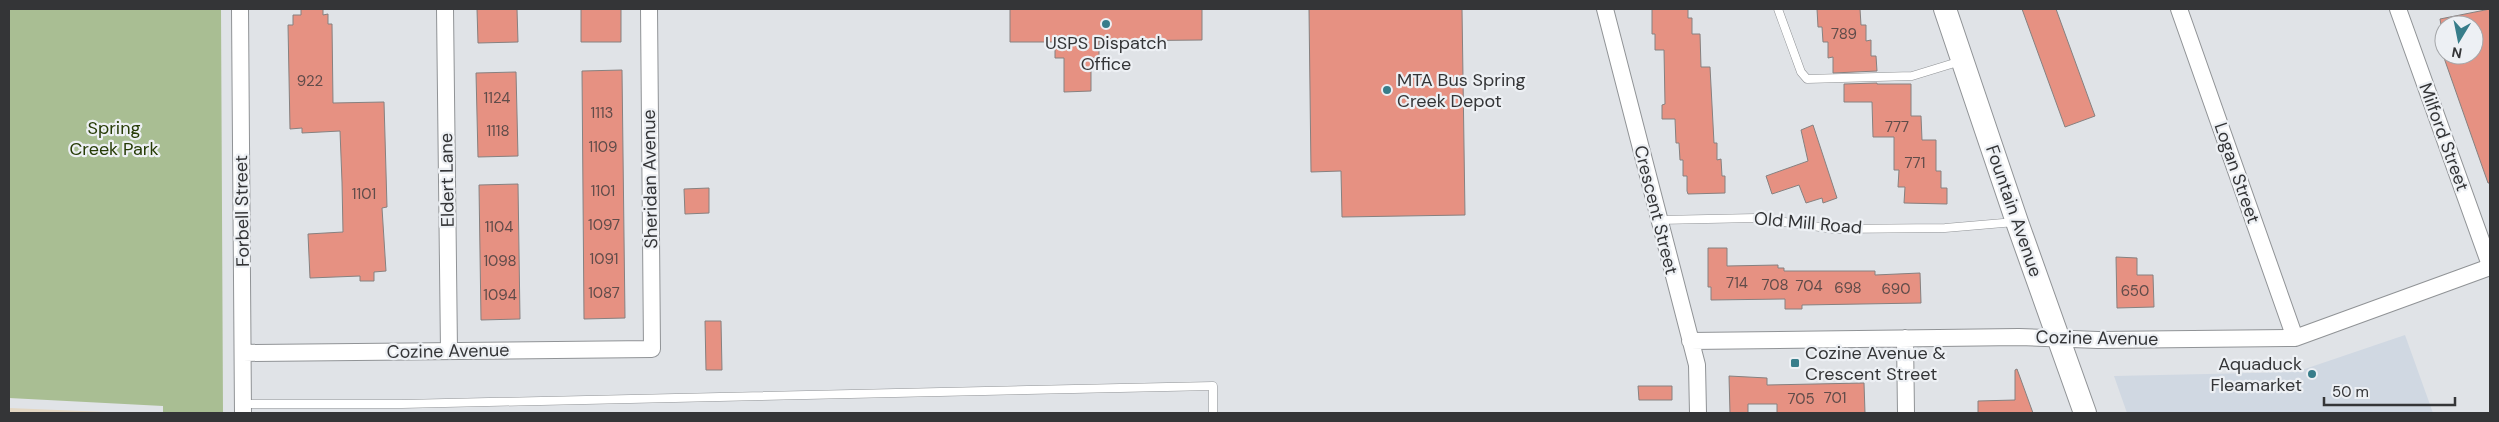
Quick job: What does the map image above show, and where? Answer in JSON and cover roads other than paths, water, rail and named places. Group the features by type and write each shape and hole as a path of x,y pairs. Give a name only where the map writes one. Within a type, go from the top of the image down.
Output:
{"main road":[{"name":"Fountain Avenue","path":"1945,9 2017,222 2085,413"}],"street":[{"name":"Forbell Street","path":"240,9 243,408"},
{"name":"Eldert Lane","path":"445,9 449,350"},
{"name":"Sheridan Avenue","path":"648,9 652,348"},
{"name":"Crescent Street","path":"1605,9 1697,365 1698,413"},
{"name":"Logan Street","path":"2179,9 2295,338"},
{"name":"Milford Street","path":"2398,9 2490,266"},
{"name":"Cozine Avenue","path":"1690,341 2019,337 2295,338 2490,266"},
{"path":"1905,338 1906,413"},
{"name":"Cozine Avenue","path":"243,353 652,348"}],"lane":[{"path":"1778,9 1801,72 1807,80 1912,76 1963,61"},
{"name":"Old Mill Road","path":"1659,220 1756,218 1834,229 1945,228 2017,222"},
{"path":"243,408 1212,386 1213,413"},
{"path":"402,404 402,413"}],"place":[{"name":"USPS Dispatch Office","path":"1106,24"},
{"name":"MTA Bus Spring Creek Depot","path":"1387,90"},
{"name":"Cozine Avenue & Crescent Street","path":"1795,363"},
{"name":"Aquaduck Fleamarket","path":"2312,374"}],"park label":[{"name":"Spring Creek Park","path":"114,138"}]}
